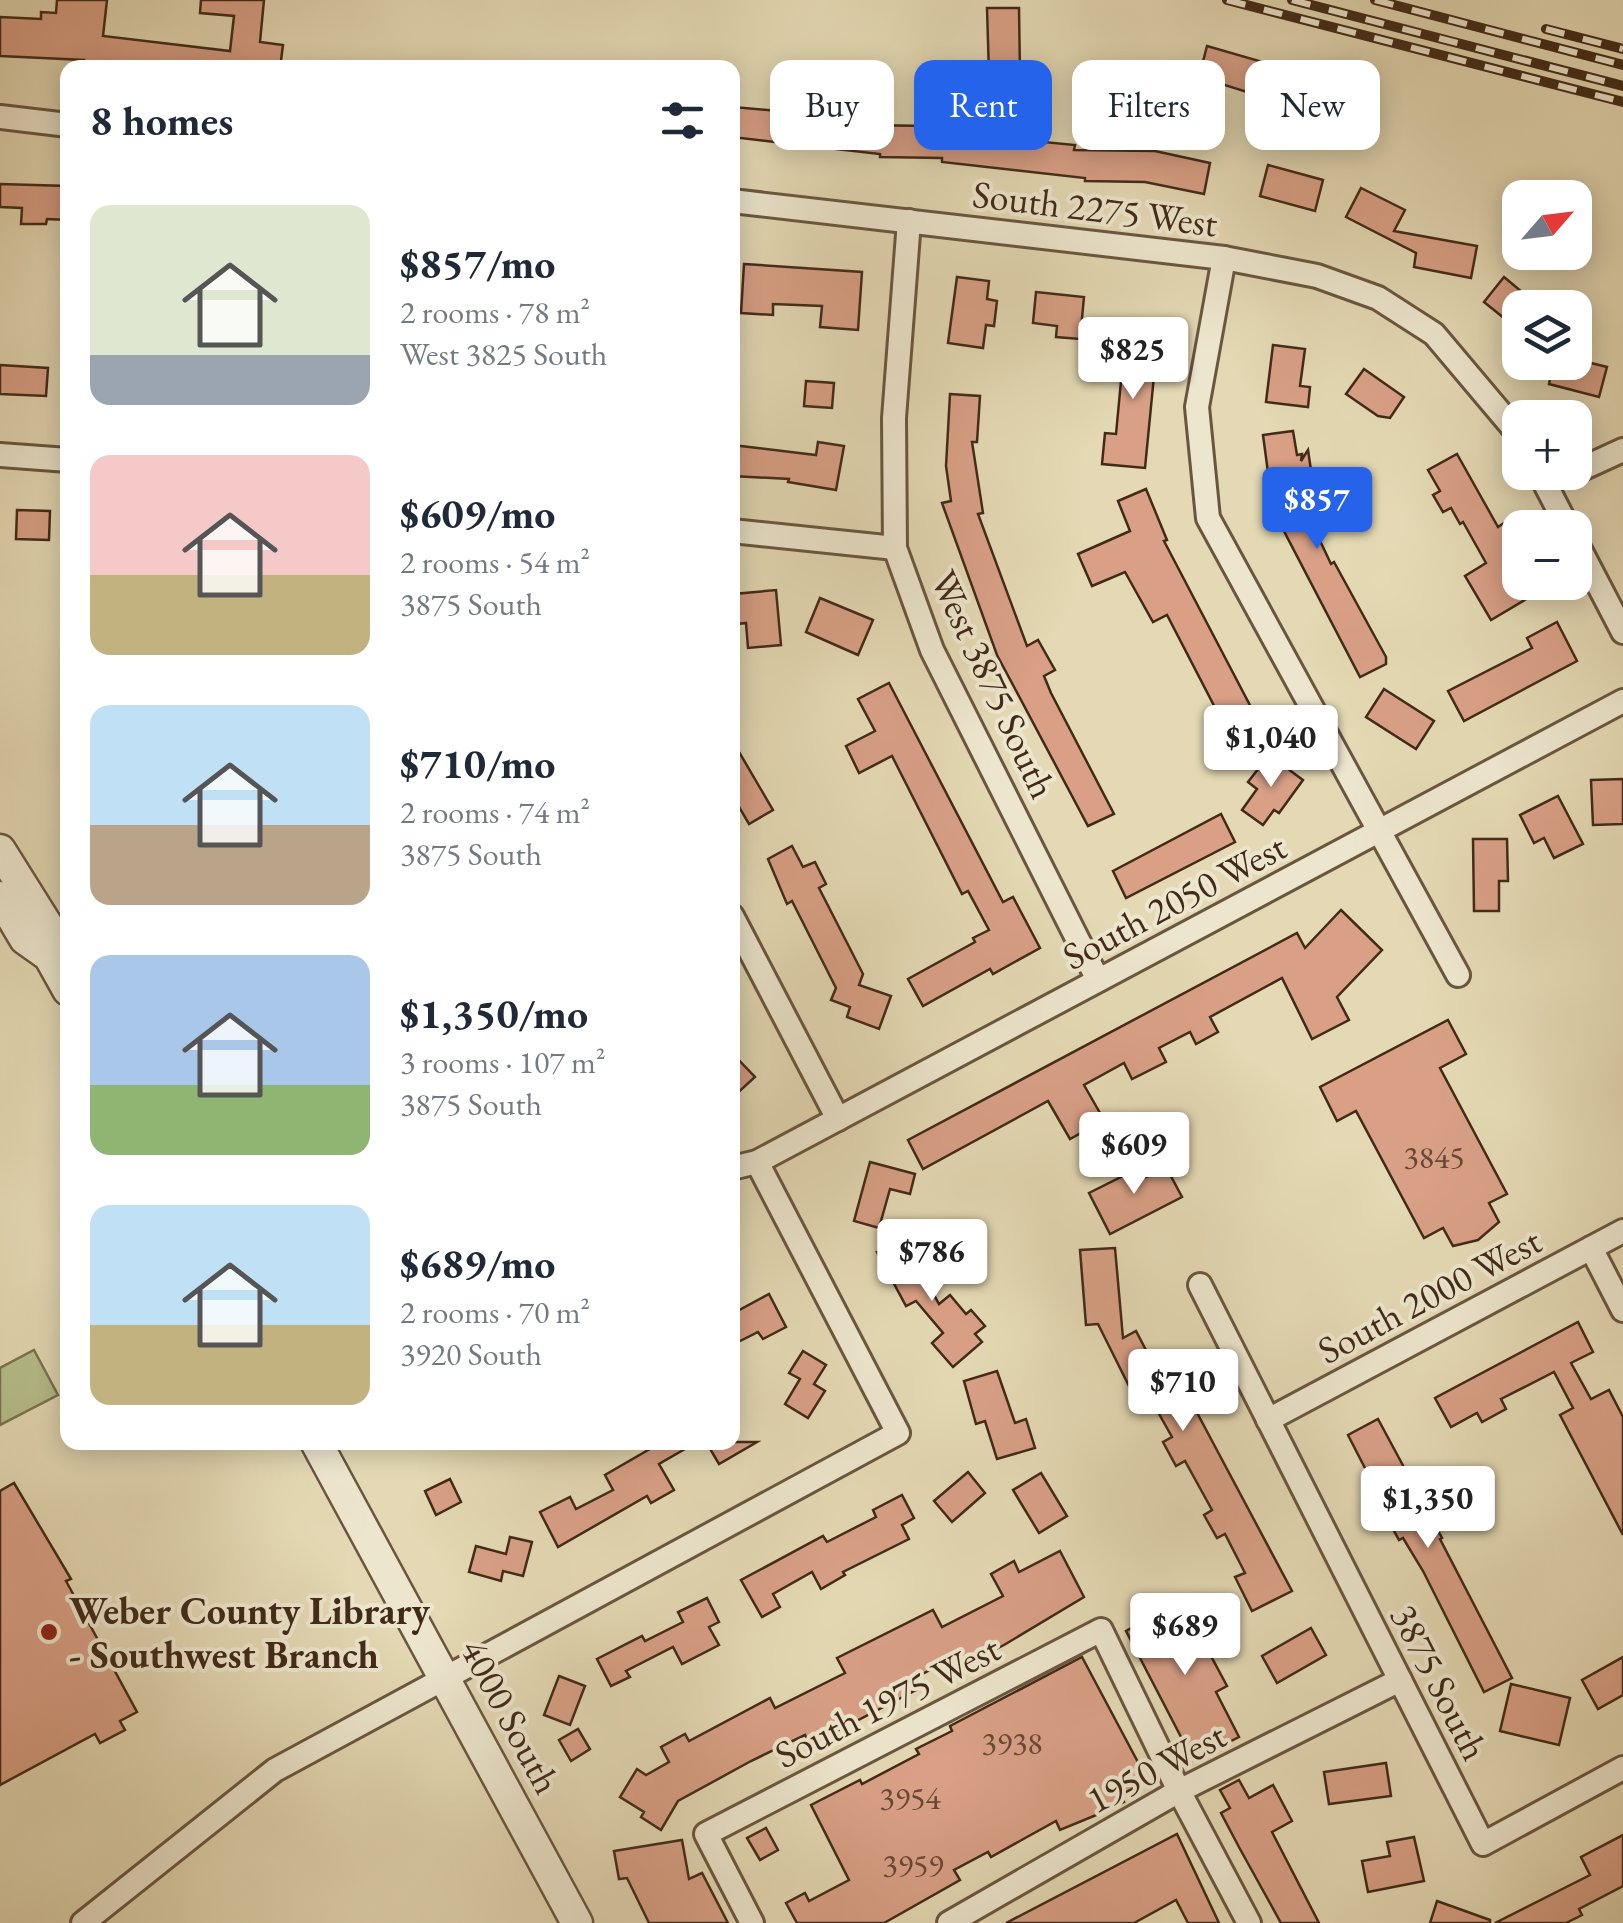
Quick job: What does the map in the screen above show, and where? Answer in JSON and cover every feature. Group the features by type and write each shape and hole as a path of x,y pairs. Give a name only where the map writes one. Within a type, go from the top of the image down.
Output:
{"street":[{"path":"0,118 60,124"},
{"name":"South 2275 West","path":"740,202 1224,258 1317,276 1378,298 1434,334 1502,415"},
{"name":"West 3875 South","path":"909,221 894,418 895,548 932,650 1098,980"},
{"path":"1224,258 1197,407 1208,518 1458,975"},
{"path":"1592,464 1623,450"},
{"path":"0,455 60,459"},
{"path":"740,532 895,548"},
{"path":"1592,573 1623,632"},
{"name":"South 2050 West","path":"740,1166 757,1162 1623,702"},
{"path":"0,850 52,933 48,956"},
{"path":"0,897 25,940 48,956 60,976"},
{"path":"740,931 838,1119"},
{"path":"83,1923 275,1770 898,1433 757,1162"},
{"name":"South 2000 West","path":"1268,1420 1623,1230"},
{"path":"1591,1248 1623,1310"},
{"name":"3875 South","path":"1200,1284 1483,1844 1623,1768"},
{"name":"4000 South","path":"320,1450 577,1923"},
{"name":"South 1975 West","path":"752,1923 706,1834 1101,1630 1179,1792"},
{"name":"1950 West","path":"948,1923 1179,1792 1400,1680"},
{"path":"1179,1792 1250,1923"}],"green space":[{"path":"34,1350 58,1395 0,1425 0,1368"}],"building":[{"path":"57,0 107,0 103,36 230,51 234,16 200,13 201,0 264,0 260,42 283,45 281,60 0,56 0,17 41,19 41,12 56,13"},
{"path":"987,8 1019,8 1020,60 989,60"},
{"path":"1207,46 1256,60 1245,60 1245,91 1225,85 1225,60 1203,60"},
{"path":"740,108 770,110 770,141 740,138"},
{"path":"894,125 914,126 914,150 1052,150 1052,143 1072,145 1072,150 1155,151 1210,163 1204,194 1145,182 1085,181 942,162 942,158 845,150 894,150"},
{"path":"1268,165 1323,180 1315,211 1260,196"},
{"path":"0,184 60,186 60,220 21,224 22,208 0,207"},
{"path":"1361,188 1405,210 1394,231 1477,246 1471,278 1414,267 1416,253 1346,217"},
{"path":"744,264 862,272 858,330 820,327 822,306 773,304 773,315 741,313"},
{"path":"957,277 989,281 987,299 997,301 994,326 986,325 983,348 948,343"},
{"path":"1504,277 1520,290 1502,290 1502,316 1484,302"},
{"path":"1036,292 1084,297 1080,339 1056,337 1057,326 1033,323"},
{"path":"1127,333 1158,335 1145,468 1102,464 1105,433 1116,434 1121,381 1111,380 1113,356 1125,357"},
{"path":"1273,345 1305,349 1300,386 1310,387 1308,407 1266,402"},
{"path":"1592,363 1607,367 1599,397 1549,384 1550,380 1592,380"},
{"path":"0,365 48,368 46,396 0,394"},
{"path":"1364,369 1404,397 1390,418 1378,416 1346,394"},
{"path":"806,381 834,383 832,408 804,406"},
{"path":"950,394 980,396 977,442 972,442 983,513 978,514 1027,646 1038,640 1055,670 1044,676 1114,814 1088,826 997,655 942,503 951,501 946,466"},
{"path":"1293,431 1301,461 1308,450 1313,484 1294,486 1331,564 1334,562 1386,657 1386,664 1360,677 1273,510 1263,435"},
{"path":"818,442 844,446 836,490 788,482 789,479 740,476 740,446 816,455"},
{"path":"1457,454 1498,527 1502,524 1502,600 1525,600 1491,620 1465,576 1486,563 1463,522 1460,524 1451,508 1443,512 1433,495 1440,491 1428,470"},
{"path":"1146,489 1167,540 1164,541 1265,734 1236,748 1167,615 1153,622 1125,572 1092,586 1078,554 1130,531 1118,501"},
{"path":"17,510 50,511 49,540 16,539"},
{"path":"776,590 781,645 748,648 746,623 740,624 740,593"},
{"path":"820,598 873,620 858,655 806,632"},
{"path":"1557,622 1577,661 1464,721 1448,691 1532,648 1527,638"},
{"path":"889,683 1003,902 1013,897 1040,948 993,974 990,969 923,1006 908,979 975,942 973,938 989,930 968,891 962,894 892,756 859,773 846,746 875,731 858,699"},
{"path":"1384,689 1434,721 1416,749 1366,717"},
{"path":"740,754 773,810 749,824 740,809"},
{"path":"1269,755 1303,780 1279,813 1274,810 1263,825 1242,810 1257,789 1248,782"},
{"path":"1623,779 1623,824 1593,825 1591,780"},
{"path":"1558,796 1583,844 1554,858 1544,838 1534,843 1520,815"},
{"path":"1221,814 1235,842 1126,898 1113,871"},
{"path":"1473,839 1507,839 1508,881 1499,881 1499,911 1474,911"},
{"path":"792,846 803,867 815,862 826,884 819,888 863,974 859,985 891,996 879,1029 847,1017 850,1007 831,1000 836,988 792,901 787,904 768,859"},
{"path":"1341,910 1382,950 1337,997 1349,1020 1312,1039 1282,978 1210,1017 1218,1032 1196,1044 1190,1032 1159,1048 1166,1062 1132,1079 1124,1063 1084,1085 1104,1120 1070,1139 1048,1101 923,1169 908,1140 1297,933 1305,948"},
{"path":"1448,1020 1466,1054 1440,1068 1507,1194 1489,1203 1499,1222 1478,1240 1453,1246 1443,1228 1424,1238 1356,1111 1337,1121 1320,1087"},
{"path":"740,1061 755,1077 740,1091"},
{"path":"870,1162 915,1174 910,1194 890,1189 879,1228 854,1221"},
{"path":"1141,1167 1146,1177 1166,1167 1182,1197 1110,1234 1089,1193"},
{"path":"903,1238 939,1304 950,1295 966,1314 971,1310 985,1326 975,1334 982,1342 953,1367 932,1343 943,1333 916,1301 906,1306 877,1252"},
{"path":"1115,1248 1123,1338 1136,1331 1173,1402 1187,1394 1292,1591 1252,1611 1235,1577 1245,1573 1225,1534 1217,1538 1204,1515 1212,1510 1185,1461 1176,1466 1163,1442 1172,1437 1150,1398 1138,1404 1098,1324 1086,1325 1080,1250"},
{"path":"769,1294 786,1327 763,1339 758,1332 740,1341 740,1310"},
{"path":"1578,1322 1593,1352 1571,1363 1591,1399 1609,1390 1623,1417 1623,1535 1560,1415 1573,1408 1554,1372 1501,1399 1506,1409 1482,1422 1477,1413 1451,1427 1435,1398"},
{"path":"803,1351 826,1365 814,1384 825,1391 808,1418 785,1404 800,1379 789,1373"},
{"path":"997,1371 1015,1423 1026,1419 1035,1448 997,1459 985,1421 976,1424 964,1381"},
{"path":"1378,1419 1512,1678 1484,1692 1423,1571 1383,1511 1386,1509 1348,1435"},
{"path":"740,1442 757,1442 719,1464 711,1450 740,1450"},
{"path":"648,1450 683,1450 659,1464 674,1490 651,1503 647,1496 558,1547 540,1512 570,1497 576,1509 613,1490 605,1475"},
{"path":"968,1472 985,1493 952,1522 934,1501"},
{"path":"1041,1473 1067,1516 1039,1533 1013,1490"},
{"path":"450,1479 461,1502 436,1515 425,1491"},
{"path":"14,1483 71,1579 66,1581 137,1712 120,1721 125,1730 100,1743 95,1734 0,1785 0,1491"},
{"path":"902,1495 914,1518 902,1525 909,1539 843,1572 845,1575 821,1589 812,1572 773,1594 780,1607 762,1617 741,1580 823,1536 827,1542 876,1517 873,1510"},
{"path":"510,1537 532,1542 523,1576 503,1571 501,1581 469,1572 476,1546 506,1554"},
{"path":"1060,1551 1084,1597 1004,1645 950,1672 945,1662 915,1678 920,1688 810,1745 805,1735 751,1761 678,1801 661,1830 641,1817 644,1812 620,1797 637,1769 646,1775 669,1762 661,1747 685,1734 689,1741 770,1698 775,1708 845,1673 837,1658 933,1610 942,1627 1003,1596 991,1574 1014,1561 1019,1572"},
{"path":"707,1598 719,1622 709,1627 719,1645 682,1664 673,1647 626,1671 630,1677 611,1686 597,1659 642,1636 645,1641 683,1622 678,1612"},
{"path":"1181,1600 1227,1686 1216,1692 1239,1737 1193,1760 1126,1631"},
{"path":"1311,1628 1326,1655 1277,1683 1262,1656"},
{"path":"1082,1657 1148,1781 1120,1795 1124,1802 1106,1811 1060,1830 1056,1821 991,1857 988,1852 954,1870 960,1880 884,1923 797,1923 786,1903 805,1893 809,1901 849,1880 811,1805 919,1754 916,1749 952,1731 950,1726"},
{"path":"1623,1657 1623,1695 1598,1709 1582,1680"},
{"path":"559,1676 585,1686 570,1725 544,1715"},
{"path":"1511,1684 1570,1698 1559,1745 1500,1731"},
{"path":"578,1729 590,1749 571,1761 559,1740"},
{"path":"1386,1763 1391,1796 1329,1804 1324,1772"},
{"path":"1239,1780 1249,1798 1273,1785 1292,1821 1272,1832 1319,1923 1281,1923 1221,1813 1230,1808 1220,1790"},
{"path":"766,1828 778,1850 760,1860 747,1838"},
{"path":"1177,1834 1219,1923 1188,1923 1176,1900 1134,1923 1006,1923"},
{"path":"1623,1835 1623,1886 1579,1909 1582,1915 1566,1923 1495,1923 1590,1875 1581,1857"},
{"path":"1414,1837 1424,1881 1368,1892 1362,1861 1390,1856 1387,1842"},
{"path":"682,1840 689,1879 702,1873 728,1923 649,1923 627,1878 619,1879 614,1851"},
{"path":"1437,1901 1490,1920 1490,1923 1430,1923"}],"railway":[{"path":"1227,0 1623,102"},
{"path":"1292,0 1623,86"},
{"path":"1375,0 1623,65"},
{"path":"1546,29 1623,49"}],"place":[{"name":"Weber County Library - Southwest Branch","path":"49,1632"}]}
